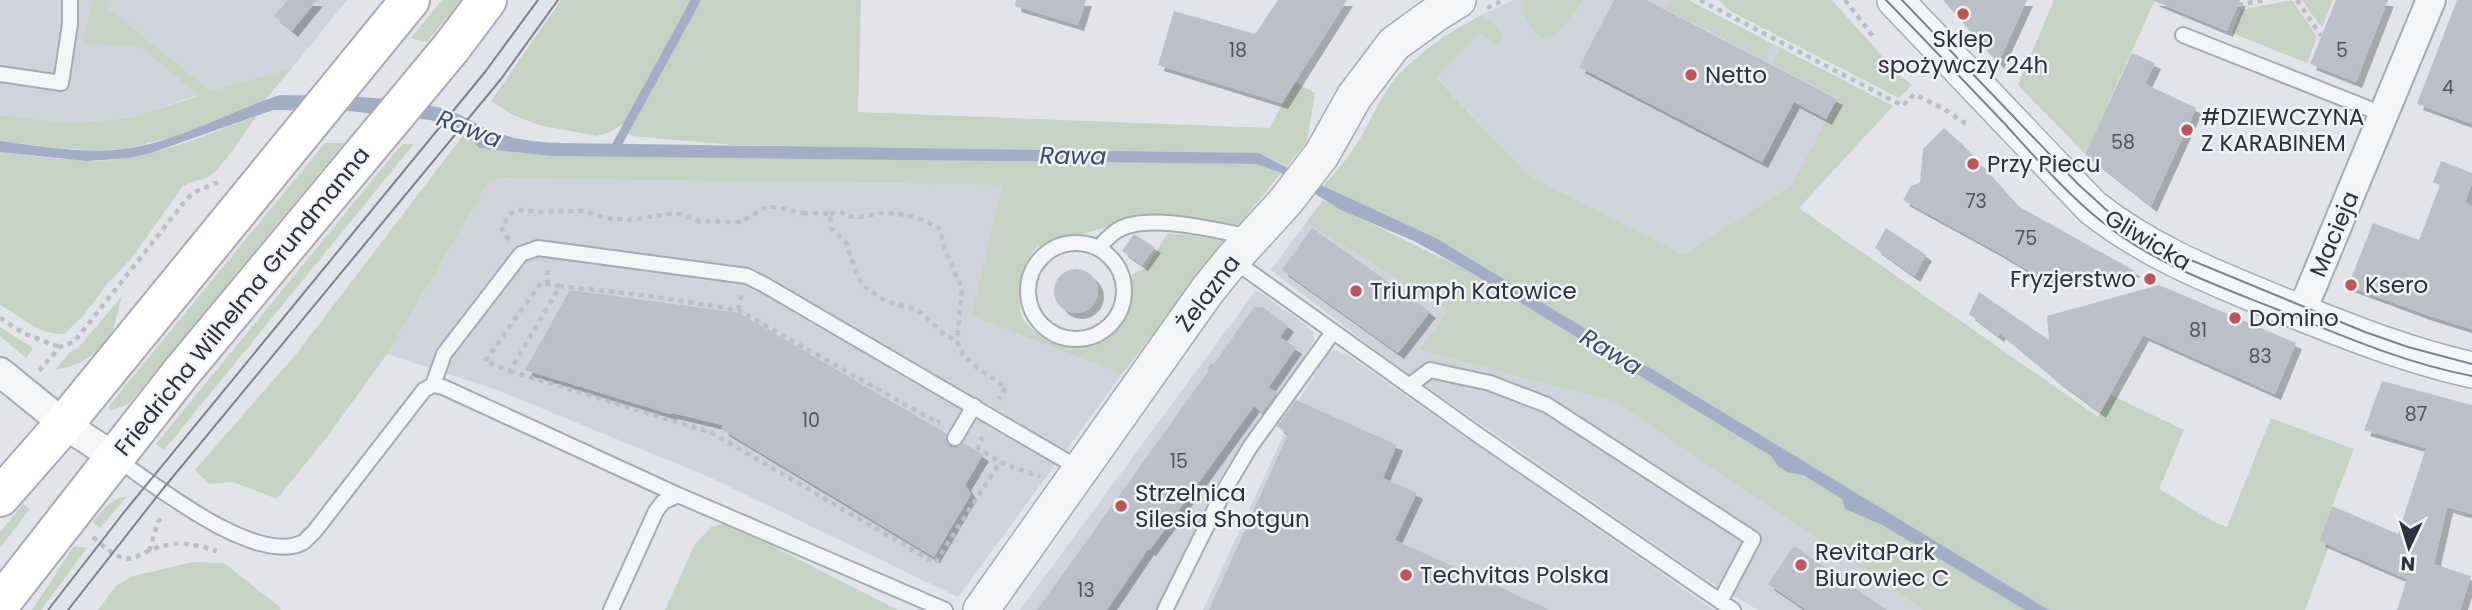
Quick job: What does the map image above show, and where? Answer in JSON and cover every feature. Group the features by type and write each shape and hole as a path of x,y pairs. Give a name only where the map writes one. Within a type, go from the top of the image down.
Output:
{"main road":[{"path":"0,498 64,424 410,0"},
{"name":"Friedricha Wilhelma Grundmanna","path":"0,604 180,374 451,48 487,0"}],"street":[{"name":"Żelazna","path":"981,610 1072,480 1242,248 1286,201 1322,154 1354,97 1394,44 1458,0"},
{"name":"Gliwicka","path":"1895,0 2092,207 2123,231 2202,272 2301,313 2390,348 2472,370"},
{"name":"Macieja","path":"2301,313 2431,0"},
{"path":"0,372 64,424 114,457"}],"lane":[{"path":"0,74 61,83 70,0"},
{"path":"2183,35 2385,115"},
{"path":"1098,248 1118,230 1141,221 1195,227 1242,248 1333,332 1733,610"},
{"path":"1079,243 1098,248 1113,260 1122,276 1124,295 1119,313 1107,328 1090,337 1072,339 1054,334 1039,323 1030,306 1027,287 1033,269 1044,254 1061,245 1079,243"},
{"path":"433,385 444,354 521,254 538,248 747,276 989,415 1072,480"},
{"path":"1165,610 1225,489 1250,447 1333,332"},
{"path":"1409,386 1430,370 1490,383 1547,405 1741,531 1752,539 1721,600"},
{"path":"114,457 217,527 266,543 283,545 302,542 314,532 424,390 433,385 443,387 678,495 945,610"},
{"path":"955,439 974,406"},
{"path":"611,610 656,512 663,502 678,495"}],"path":[{"path":"1700,0 1903,106 1914,94 1944,109"},
{"path":"1845,0 1875,39"},
{"path":"2238,5 2264,0"},
{"path":"2297,0 2321,36"},
{"path":"22,390 60,347 74,342 190,196 222,178"},
{"path":"521,254 502,230 508,215 518,210 583,211 606,218 628,220 676,214 699,221 740,222 768,206 830,214 841,211 855,218 882,212 928,220 940,229 944,250 962,288 957,341 963,355 1006,387 989,415"},
{"path":"800,220 803,212"},
{"path":"830,214 831,228 848,244 862,285 885,301 915,309 945,335 957,341"},
{"path":"938,423 738,310 650,296 541,283 485,360 510,371 712,433 935,563 999,462 1050,481 1072,480"},
{"path":"510,371 560,286"},
{"path":"0,318 24,334 60,347"},
{"path":"68,517 121,559 131,559 175,544 220,552"}],"shaded area":[{"path":"0,0 93,0 82,42 142,48 199,95 129,118 68,123 0,115"},
{"path":"110,0 347,0 292,68 211,91 106,6"},
{"path":"1514,0 1688,0 1847,82 1792,184 1684,255 1528,175 1436,76 1440,39 1481,15"},
{"path":"491,178 1004,185 971,316 1122,374 958,597 709,477 497,390 387,354"},
{"path":"1304,225 1312,226 1448,310 1419,350 1615,402 1923,610 1758,610 1710,582 1395,365 1271,270"},
{"path":"1256,290 1305,324 1313,332 1314,341 1290,380 1243,442 1217,483 1156,610 1020,610"},
{"path":"1334,350 1346,354 1714,610 1203,610 1301,397 1328,353"}],"green space":[{"path":"93,0 110,0 106,6 211,91 292,68 264,101 177,136 123,149 96,150 0,141 0,115 68,123 129,118 199,96 142,48 82,43"},
{"path":"442,0 461,0 427,42 411,38"},
{"path":"561,0 693,0 625,123 608,133 597,136 539,125 515,116 491,101"},
{"path":"701,0 861,0 858,112 1269,128 1295,82 1315,93 1307,141 1287,166 1259,153 733,145 633,136 627,133"},
{"path":"1524,0 1582,0 1560,30 1541,38 1527,21"},
{"path":"1671,0 1688,0 1772,44 1764,59 1666,9"},
{"path":"1719,0 1832,0 1897,73 1912,85 1899,98 1730,11"},
{"path":"2054,0 2155,0 2085,154 2018,85"},
{"path":"2292,0 2317,37 2307,63 2232,33 2241,10"},
{"path":"2302,0 2333,0 2322,28"},
{"path":"1481,15 1497,26 1502,35 1499,42 1495,45 1479,32 1436,77 1528,175 1684,255 1792,184 1838,98 1773,64 1781,48 1893,106 1799,208 2098,417 2111,395 2184,430 2159,489 2227,527 2271,418 2354,449 2319,540 2329,546 2305,610 2049,610 1436,238 1323,186 1351,153 1384,96 1404,69 1446,36"},
{"path":"257,116 214,173 182,187 132,258 107,284 83,316 64,334 38,328 0,305 0,152 71,160 113,160 168,148"},
{"path":"465,133 479,148 550,156 1256,164 1281,173 1238,226 1141,214 1037,247 1025,265 1021,278 1019,303 1022,317 1035,332 1048,339 1061,344 1076,345 1090,344 1115,332 1127,316 1131,305 1132,274 1146,268 1168,233 1228,240 1122,374 971,316 1003,185 491,178 387,354 327,437 277,499 233,482 209,484 195,470 297,353"},
{"path":"325,143 344,143 128,404 110,411 108,408 117,396"},
{"path":"402,144 414,144 164,450 156,444"},
{"path":"1323,200 1470,272 1771,456 1778,466 1803,475 1842,499 1845,509 1882,525 2025,610 1923,610 1615,402 1419,350 1448,310 1312,226 1304,225"},
{"path":"122,296 113,329 97,351 74,365 56,369 70,352 78,348"},
{"path":"0,327 33,348 26,358 0,336"},
{"path":"127,496 100,528 93,522 112,502"},
{"path":"23,504 30,509 0,548 0,532"},
{"path":"727,523 898,610 665,610 695,544 711,527"},
{"path":"74,546 87,548 41,610 32,610"},
{"path":"193,562 224,563 281,608 280,610 98,610 116,586 133,576"}],"water":[{"name":"Rawa","path":"280,95 361,97 421,104 454,112 508,136 553,143 1259,153 1436,238 2049,610 2025,610 1882,525 1845,509 1842,499 1803,475 1787,472 1778,466 1771,456 1470,272 1414,241 1341,210 1281,173 1256,164 550,156 479,148 461,129 430,120 349,111 273,110 130,158 86,161 0,152 0,141 92,151 143,145 183,133"}],"building":[{"path":"288,0 317,0 292,31 274,16"},
{"path":"1016,0 1086,0 1078,25 1015,6"},
{"path":"1278,0 1347,0 1282,103 1158,65 1174,11 1255,34"},
{"name":"Netto","path":"1614,0 1646,0 1837,99 1826,119 1794,102 1762,162 1579,67"},
{"path":"1943,0 2027,0 1998,63"},
{"path":"2152,0 2240,0 2227,31"},
{"path":"2336,0 2388,0 2356,82 2310,64"},
{"path":"2457,0 2472,0 2472,124 2417,104"},
{"path":"2132,53 2155,63 2145,84 2196,108 2151,206 2085,154"},
{"path":"1944,128 2018,206 2135,271 2041,278 1903,200 1911,186 1920,183 1923,149"},
{"path":"2441,161 2472,173 2472,183 2465,202 2472,207 2472,329 2348,286 2373,223 2419,240 2440,185 2433,182"},
{"name":"Triumph Katowice","path":"1312,228 1430,312 1398,353 1282,270"},
{"path":"1886,228 1926,255 1914,276 1875,248"},
{"path":"1134,234 1155,247 1142,265 1122,251"},
{"path":"1076,269 1085,270 1092,275 1097,282 1097,300 1092,307 1085,312 1076,313 1067,312 1060,307 1055,300 1054,291 1055,282 1060,275 1067,270"},
{"path":"2159,285 2296,343 2275,394 2143,335 2100,412 2000,333 1998,336 1969,314 1979,292 2049,340 2047,316"},
{"path":"570,290 739,313 947,434 946,442 951,447 959,447 963,443 983,455 965,485 971,494 934,557 723,430 722,425 670,414 525,370"},
{"path":"1254,307 1263,307 1288,326 1280,337 1296,348 1268,388 1278,392 1262,413 1254,406 1150,550 1148,549 1107,610 1037,610 1209,370 1207,369 1211,363 1214,364"},
{"path":"2382,381 2472,405 2472,514 2447,507 2434,564 2471,576 2460,610 2397,610 2407,579 2319,541 2332,506 2398,534 2426,448 2364,430"},
{"path":"1296,400 1397,445 1383,478 1417,493 1395,540 1550,610 1209,610 1288,434 1277,426"},
{"name":"RevitaPark Biurowiec C","path":"1794,546 1887,610 1806,610 1768,584"}],"waterway":[{"path":"614,150 696,0"}],"tram line":[{"path":"48,610 125,511 485,72 538,0"},
{"path":"68,610 162,490 501,79 558,0"},
{"path":"1886,0 2063,186 2101,221 2141,249 2185,272 2324,329 2397,356 2472,376"},
{"path":"1902,0 2078,184 2112,215 2145,237 2181,256 2365,332 2472,364"}],"place":[{"name":"Sklep spożywczy 24h","path":"1963,14"},
{"name":"Netto","path":"1691,75"},
{"name":"#DZIEWCZYNA Z KARABINEM","path":"2187,130"},
{"name":"Przy Piecu","path":"1973,164"},
{"name":"Fryzjerstwo","path":"2150,279"},
{"name":"Ksero","path":"2351,285"},
{"name":"Triumph Katowice","path":"1356,291"},
{"name":"Domino","path":"2235,318"},
{"name":"Strzelnica Silesia Shotgun","path":"1121,506"},
{"name":"RevitaPark Biurowiec C","path":"1801,565"},
{"name":"Techvitas Polska","path":"1406,575"}]}
